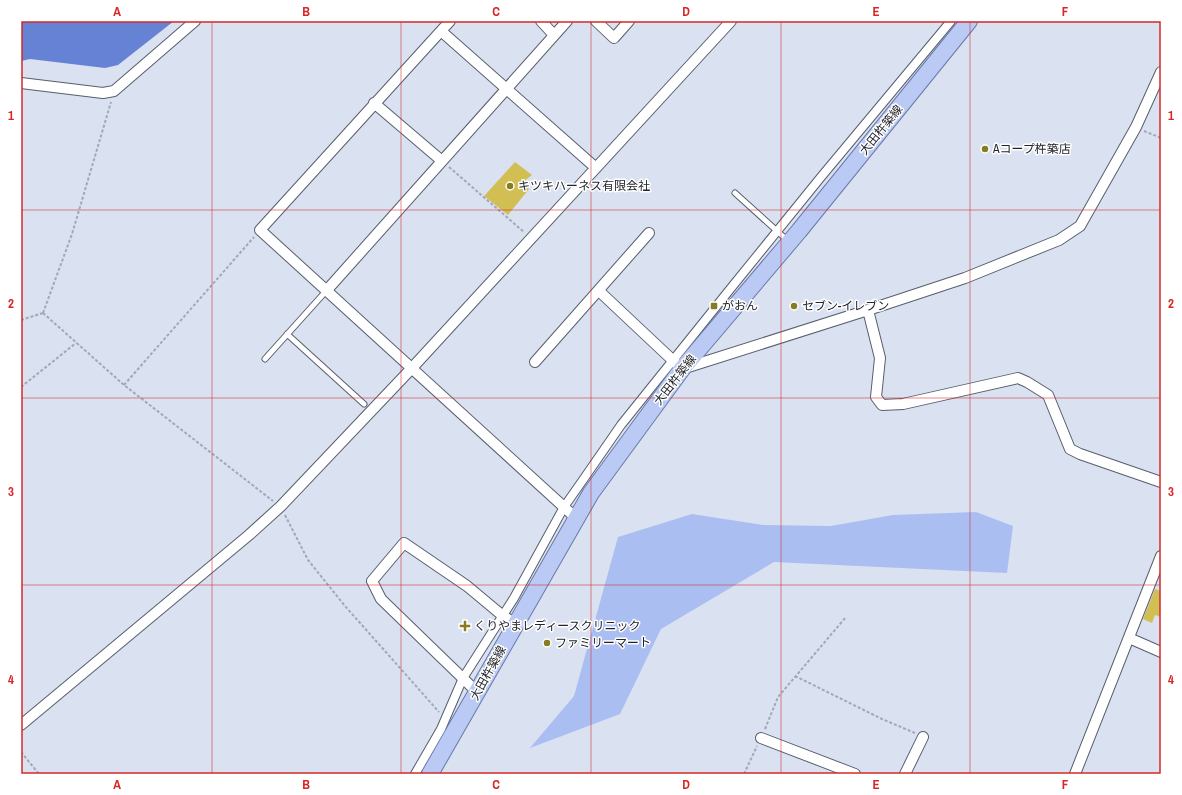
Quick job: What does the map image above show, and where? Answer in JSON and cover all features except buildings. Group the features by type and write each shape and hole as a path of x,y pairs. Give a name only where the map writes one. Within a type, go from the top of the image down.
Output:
{"main road":[{"name":"大田杵築線","path":"430,774 477,692 509,620 591,493 678,365 790,242 969,21"}],"street":[{"path":"21,83 103,93 114,91 195,21"},
{"path":"450,21 260,230 576,518"},
{"path":"541,21 554,35"},
{"path":"327,290 567,21"},
{"path":"596,21 614,38 630,21"},
{"path":"21,724 249,535 280,506 412,368 731,21"},
{"path":"415,774 445,719 463,678 509,620 564,507 622,426 678,365 778,231 951,21"},
{"path":"441,31 596,168"},
{"path":"678,365 868,310 965,278 1059,240 1080,226 1136,127 1161,72"},
{"path":"374,103 442,161"},
{"path":"535,362 649,233"},
{"path":"599,291 678,365"},
{"path":"868,310 880,358 876,397 882,405 903,404 1018,378 1048,395 1070,449 1080,454 1161,482"},
{"path":"477,692 382,599 372,581 404,543 466,586 509,620"},
{"path":"1075,774 1161,556"},
{"path":"1129,638 1161,652"},
{"path":"905,774 923,737"},
{"path":"761,738 855,774"}],"lane":[{"path":"735,193 790,242"},
{"path":"265,359 327,290"},
{"path":"287,334 364,404"}],"path":[{"path":"43,313 72,234 114,91"},
{"path":"1136,127 1161,138"},
{"path":"442,161 532,238"},
{"path":"124,385 260,230"},
{"path":"21,320 43,313"},
{"path":"43,313 124,385 280,506 308,560 345,606 445,719"},
{"path":"21,387 76,343"},
{"path":"744,774 778,697 846,616"},
{"path":"795,676 882,719 923,737"},
{"path":"21,752 39,774"}],"shaded area":[{"path":"976,512 1013,526 1007,573 774,562 661,629 620,714 530,748 574,696 618,537 692,514 763,525 831,526 893,515"}],"water":[{"path":"21,21 174,21 118,65 105,68 30,59 21,61"}],"place":[{"name":"Aコープ杵築店","path":"985,149"},
{"name":"キツキハーネス有限会社","path":"510,186"},
{"name":"がおん","path":"714,306"},
{"name":"セブン-イレブン","path":"794,306"},
{"name":"くりやまレディースクリニック","path":"465,626"},
{"name":"ファミリーマート","path":"547,643"}]}
